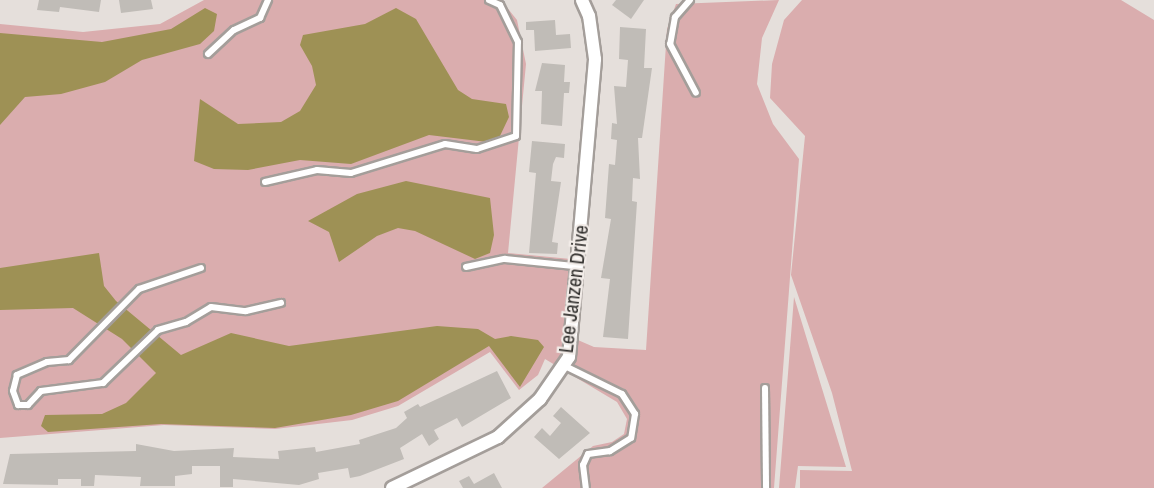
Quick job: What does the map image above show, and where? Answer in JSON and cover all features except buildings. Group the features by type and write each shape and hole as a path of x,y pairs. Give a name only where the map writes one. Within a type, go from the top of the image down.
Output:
{"street":[{"name":"Lee Janzen Drive","path":"392,488 498,437 540,399 569,357 595,59 589,16 582,0"}],"lane":[{"path":"208,54 234,30 260,18 268,0"},
{"path":"265,182 317,171 351,174 444,144 477,149 516,136 518,42 500,5 489,0"},
{"path":"690,0 675,17 670,44 696,93"},
{"path":"466,267 505,259 574,266"},
{"path":"201,268 139,289 69,360 48,362 17,375 13,391 18,405 28,405 41,391 103,383 158,330 186,322 211,307 246,311 281,303"},
{"path":"567,367 622,394 635,414 632,438 610,451 588,454 583,465 586,488"},
{"path":"765,388 766,488"}],"shaded area":[{"path":"204,0 501,0 517,20 526,64 508,253 571,259 564,334 594,347 646,350 667,29 676,4 779,0 762,38 757,84 773,124 799,159 774,488 542,488 593,446 612,442 624,434 627,419 617,402 545,359 538,375 519,390 490,352 398,406 352,420 275,429 164,425 0,438 0,24 83,32 160,24"},
{"path":"802,0 1121,0 1154,20 1154,488 800,488 800,470 852,471 832,393 791,275 805,136 770,98 772,64 784,20"},
{"path":"205,8 217,14 214,31 200,44 142,60 105,82 61,94 25,97 0,125 0,33 102,42 171,29"},
{"path":"396,8 416,19 458,90 472,99 506,104 509,117 499,138 487,142 429,135 351,164 300,160 248,170 214,169 194,161 200,99 238,124 281,122 300,111 316,85 312,66 300,45 303,35 365,24"},
{"path":"406,181 490,198 494,235 490,253 475,259 415,231 398,228 377,236 339,262 329,232 308,221 357,194"},
{"path":"99,253 104,286 116,301 181,355 231,333 289,346 437,326 478,329 495,339 511,336 538,340 544,347 520,387 489,346 398,401 351,415 275,428 161,424 48,432 41,426 45,415 102,414 126,403 156,373 122,339 73,308 0,310 0,268"},
{"path":"794,297 846,467 798,466 795,488 779,488"}]}
